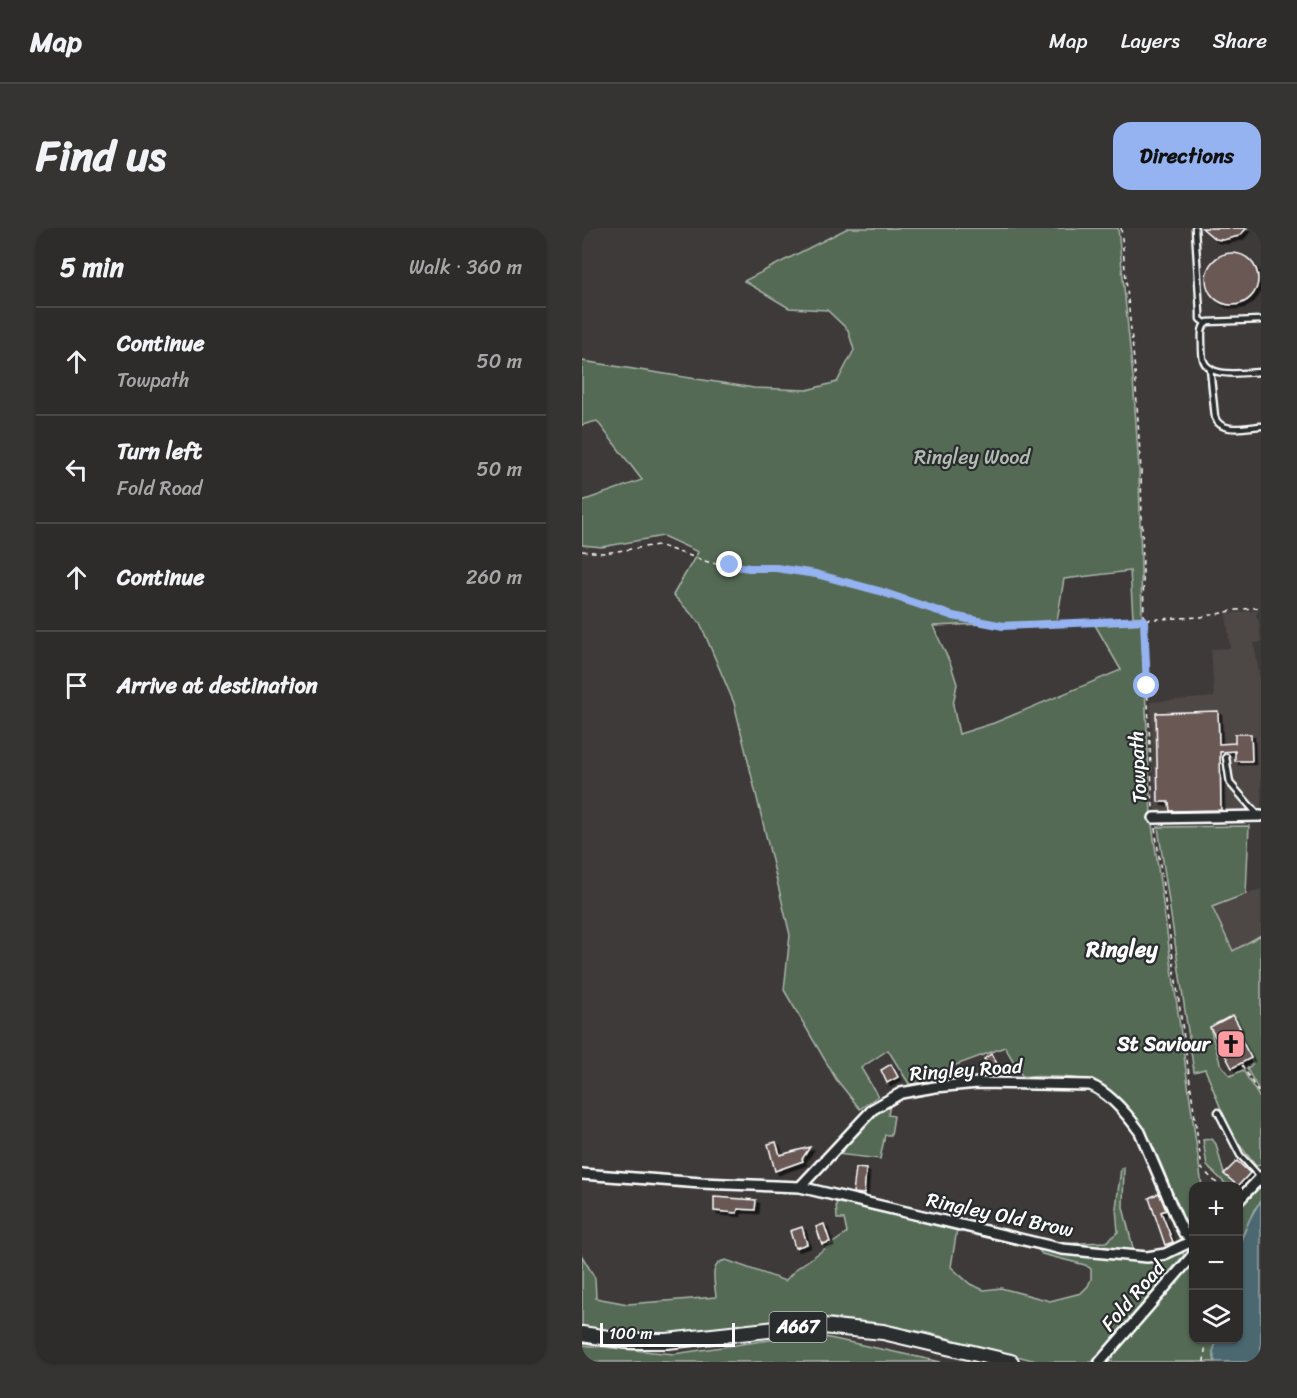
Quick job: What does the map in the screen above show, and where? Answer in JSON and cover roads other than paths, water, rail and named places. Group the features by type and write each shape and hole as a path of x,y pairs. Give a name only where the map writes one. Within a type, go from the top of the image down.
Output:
{"main road":[{"name":"A667","path":"582,1334 628,1341 667,1341 813,1325 884,1332 1011,1362"}],"street":[{"path":"1154,818 1260,815"},
{"name":"Ringley Road","path":"800,1187 873,1109 901,1094 935,1087 978,1083 1089,1085 1101,1089 1131,1119 1140,1132 1178,1221 1189,1237"},
{"path":"582,1174 701,1184 800,1187"},
{"path":"1243,1197 1261,1177"},
{"name":"Ringley Old Brow","path":"800,1187 1062,1249 1147,1257 1165,1254 1189,1243"},
{"name":"Fold Road","path":"1100,1362 1189,1260"}],"lane":[{"path":"1195,228 1200,319 1205,323 1261,320"},
{"path":"1205,323 1202,336 1203,358 1210,368 1215,417 1218,424 1224,427 1261,426"},
{"path":"1210,368 1223,372 1261,372"},
{"path":"1226,757 1230,783 1260,815"},
{"path":"1218,1112 1240,1155 1261,1177"}],"water":[{"path":"1261,1201 1261,1362 1215,1362 1213,1352 1216,1344 1243,1344 1243,1237 1251,1216"}],"place":[{"name":"St Saviour","path":"1231,1044"}],"district":[{"name":"Ringley","path":"1122,949"}],"park label":[{"name":"Ringley Wood","path":"972,457"}]}
